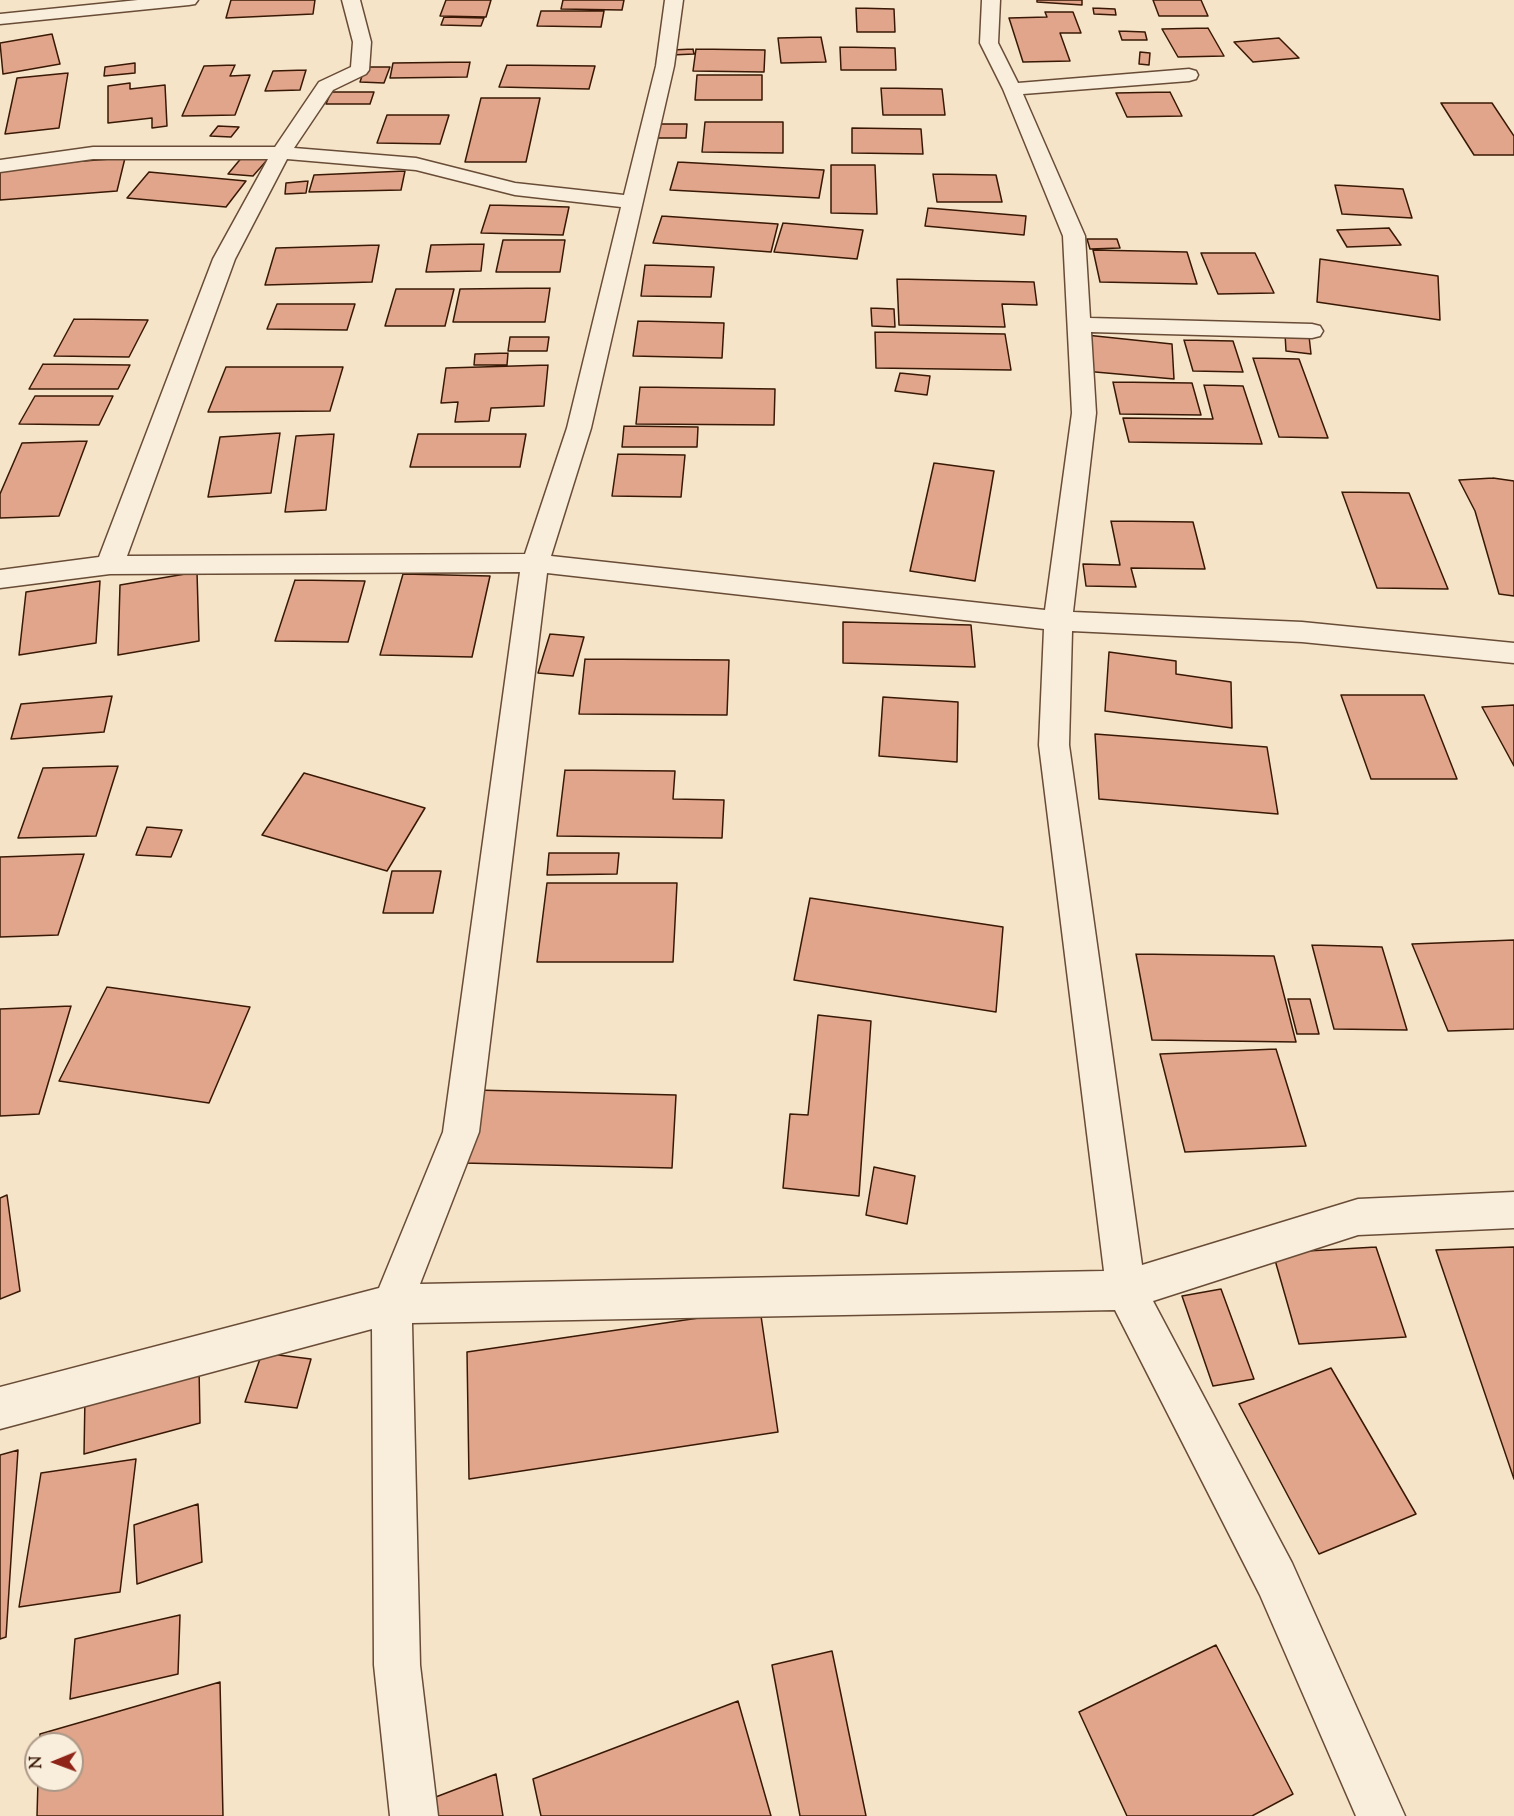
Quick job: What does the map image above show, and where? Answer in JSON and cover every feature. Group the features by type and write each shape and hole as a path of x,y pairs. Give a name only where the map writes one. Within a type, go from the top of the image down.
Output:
{"street":[{"path":"0,19 32,7 189,0"},
{"path":"110,565 224,259 281,153 326,86 360,70 362,42 351,0"},
{"path":"414,1816 397,1665 392,1304 461,1132 535,563 579,428 666,66 674,0"},
{"path":"990,0 989,43 1012,89 1074,236 1084,413 1058,621 1054,746 1126,1290 1276,1579 1381,1816"},
{"path":"1012,89 1189,75"},
{"path":"0,166 93,153 281,153 416,164 515,189 633,202"},
{"path":"1080,325 1312,331"},
{"path":"0,579 110,565 535,563 1058,621 1302,632 1514,653"},
{"path":"0,1408 392,1304 1126,1290 1358,1217 1514,1210"}],"building":[{"path":"231,0 315,0 313,14 226,18"},
{"path":"446,0 491,0 486,17 440,16"},
{"path":"563,0 624,0 622,10 561,9"},
{"path":"1037,0 1082,0 1082,5 1037,2"},
{"path":"1153,0 1201,0 1208,16 1159,16"},
{"path":"856,8 894,9 895,32 857,32"},
{"path":"1093,8 1115,9 1116,15 1094,14"},
{"path":"541,11 604,11 601,27 537,26"},
{"path":"1045,12 1073,12 1081,33 1060,33 1070,61 1023,62 1009,18 1047,17"},
{"path":"444,17 484,18 481,26 441,25"},
{"path":"1208,28 1224,56 1178,57 1162,29"},
{"path":"1119,31 1145,32 1147,40 1122,40"},
{"path":"52,34 60,64 3,74 0,43"},
{"path":"821,37 826,62 781,63 778,38"},
{"path":"1279,38 1299,58 1253,62 1234,42"},
{"path":"840,47 895,48 896,70 841,70"},
{"path":"693,49 694,54 671,55 671,50"},
{"path":"696,49 765,50 764,72 693,71"},
{"path":"1140,52 1150,53 1149,65 1139,64"},
{"path":"470,62 467,77 390,78 393,63"},
{"path":"135,63 135,73 104,76 105,67"},
{"path":"235,65 230,76 250,75 235,115 182,116 204,66"},
{"path":"507,65 595,66 589,89 499,87"},
{"path":"365,67 390,67 384,83 360,82"},
{"path":"306,70 300,90 265,91 273,71"},
{"path":"68,73 59,128 5,134 17,78"},
{"path":"697,75 762,75 762,100 695,100"},
{"path":"130,83 130,89 165,85 167,126 152,128 152,118 108,123 108,86"},
{"path":"881,88 942,89 945,115 883,115"},
{"path":"331,92 374,92 370,104 326,104"},
{"path":"1170,92 1182,116 1127,117 1116,93"},
{"path":"481,98 540,98 526,162 465,162"},
{"path":"1441,103 1492,103 1514,136 1514,155 1474,155"},
{"path":"387,115 449,115 440,144 377,143"},
{"path":"705,122 783,122 783,153 702,152"},
{"path":"657,124 687,124 686,138 656,138"},
{"path":"218,126 239,127 231,137 210,136"},
{"path":"852,128 921,129 923,154 852,153"},
{"path":"243,156 268,159 253,176 228,174"},
{"path":"125,158 117,191 0,200 0,167"},
{"path":"678,162 824,170 819,198 670,190"},
{"path":"831,165 875,165 877,214 831,213"},
{"path":"405,171 401,190 309,192 314,175"},
{"path":"149,172 246,181 226,207 127,198"},
{"path":"933,174 996,175 1002,202 937,202"},
{"path":"308,181 306,193 285,194 286,183"},
{"path":"1335,185 1403,189 1412,218 1342,214"},
{"path":"490,205 569,207 563,235 481,233"},
{"path":"928,208 1026,216 1024,235 925,226"},
{"path":"662,216 778,224 771,252 653,243"},
{"path":"783,223 863,230 857,259 774,252"},
{"path":"1389,228 1401,245 1347,247 1337,230"},
{"path":"1087,239 1117,239 1120,248 1090,249"},
{"path":"503,240 565,240 560,272 496,272"},
{"path":"484,244 481,271 426,272 431,245"},
{"path":"379,245 372,282 265,285 276,248"},
{"path":"1093,250 1187,252 1197,284 1100,282"},
{"path":"1201,253 1255,253 1274,293 1218,294"},
{"path":"1320,259 1438,276 1440,320 1317,302"},
{"path":"645,265 714,267 711,297 641,296"},
{"path":"897,279 1034,282 1037,305 1002,304 1005,327 899,325"},
{"path":"550,288 545,322 453,322 460,289"},
{"path":"396,289 454,289 445,326 385,326"},
{"path":"277,304 355,304 347,330 267,329"},
{"path":"871,308 894,309 895,327 872,326"},
{"path":"74,319 148,320 129,357 54,356"},
{"path":"638,321 724,323 722,358 633,356"},
{"path":"875,332 1005,334 1011,370 876,368"},
{"path":"1285,334 1309,336 1311,354 1286,351"},
{"path":"1086,335 1172,344 1174,379 1084,371"},
{"path":"510,337 549,337 547,351 508,351"},
{"path":"1184,340 1233,341 1243,372 1193,371"},
{"path":"508,353 507,365 474,365 475,354"},
{"path":"1253,358 1299,359 1328,438 1279,437"},
{"path":"43,364 130,365 118,389 29,389"},
{"path":"548,365 544,406 491,408 489,421 455,422 458,402 441,403 446,368"},
{"path":"226,367 343,367 330,411 208,412"},
{"path":"900,373 930,376 927,395 895,391"},
{"path":"1113,382 1192,383 1201,415 1120,414"},
{"path":"1204,385 1243,386 1262,444 1129,442 1123,418 1213,419"},
{"path":"640,387 775,389 774,425 636,424"},
{"path":"35,396 113,396 99,425 19,424"},
{"path":"624,426 698,427 697,447 622,447"},
{"path":"280,433 271,493 208,497 220,437"},
{"path":"334,434 326,510 285,512 296,436"},
{"path":"418,434 526,434 520,467 410,467"},
{"path":"87,441 59,516 0,518 0,494 22,443"},
{"path":"618,454 685,455 681,497 612,496"},
{"path":"934,463 994,471 975,581 910,571"},
{"path":"1493,478 1514,481 1514,596 1499,594 1475,511 1459,480"},
{"path":"1342,492 1409,493 1448,589 1377,588"},
{"path":"1111,521 1193,522 1205,569 1131,568 1136,587 1086,586 1083,564 1120,565"},
{"path":"197,572 199,641 118,655 120,585"},
{"path":"403,574 490,576 472,657 380,655"},
{"path":"295,580 365,581 348,642 275,641"},
{"path":"100,581 96,643 19,655 26,592"},
{"path":"843,622 971,625 975,667 843,663"},
{"path":"550,634 584,637 573,676 538,673"},
{"path":"1109,652 1176,661 1176,674 1231,682 1232,728 1105,711"},
{"path":"585,659 729,660 727,715 579,714"},
{"path":"1341,695 1424,695 1457,779 1371,779"},
{"path":"112,696 104,732 11,739 21,704"},
{"path":"883,697 958,702 957,762 879,756"},
{"path":"1514,705 1514,766 1482,707"},
{"path":"1095,734 1267,747 1278,814 1099,799"},
{"path":"118,766 96,836 18,838 43,768"},
{"path":"565,770 675,771 673,799 724,800 722,838 557,836"},
{"path":"304,773 425,808 387,871 262,835"},
{"path":"147,827 182,830 171,857 136,855"},
{"path":"549,853 619,853 617,874 547,875"},
{"path":"84,854 58,935 0,937 0,857"},
{"path":"392,871 441,871 433,913 383,913"},
{"path":"547,883 677,883 673,962 537,962"},
{"path":"810,898 1003,927 996,1012 794,980"},
{"path":"1514,940 1514,1029 1448,1031 1412,944"},
{"path":"1312,945 1382,947 1407,1030 1334,1029"},
{"path":"1136,954 1274,956 1296,1042 1152,1040"},
{"path":"107,987 250,1007 209,1103 59,1081"},
{"path":"1288,999 1310,999 1319,1034 1297,1034"},
{"path":"71,1006 39,1114 0,1116 0,1009"},
{"path":"818,1015 871,1021 859,1196 783,1188 790,1114 808,1115"},
{"path":"1276,1049 1306,1146 1185,1152 1160,1054"},
{"path":"475,1090 676,1095 672,1168 463,1163"},
{"path":"874,1167 915,1176 907,1224 866,1215"},
{"path":"7,1195 20,1291 0,1299 0,1198"},
{"path":"1376,1247 1406,1337 1299,1344 1273,1253"},
{"path":"1514,1247 1514,1479 1436,1250"},
{"path":"1221,1289 1254,1379 1213,1386 1182,1296"},
{"path":"760,1309 778,1432 469,1479 467,1352"},
{"path":"262,1353 311,1359 297,1408 245,1402"},
{"path":"199,1366 200,1423 84,1454 85,1396"},
{"path":"1331,1368 1416,1514 1319,1554 1239,1404"},
{"path":"18,1450 6,1637 0,1639 0,1455"},
{"path":"136,1459 120,1592 19,1607 41,1473"},
{"path":"198,1504 202,1562 137,1584 134,1525"},
{"path":"180,1615 178,1674 70,1699 75,1639"},
{"path":"1216,1645 1293,1794 1252,1816 1127,1816 1079,1712"},
{"path":"832,1651 866,1816 800,1816 772,1665"},
{"path":"220,1682 223,1816 37,1816 38,1792 84,1792 84,1732 47,1732"},
{"path":"738,1701 771,1816 541,1816 533,1779"},
{"path":"496,1774 503,1816 422,1816 420,1803"}]}
